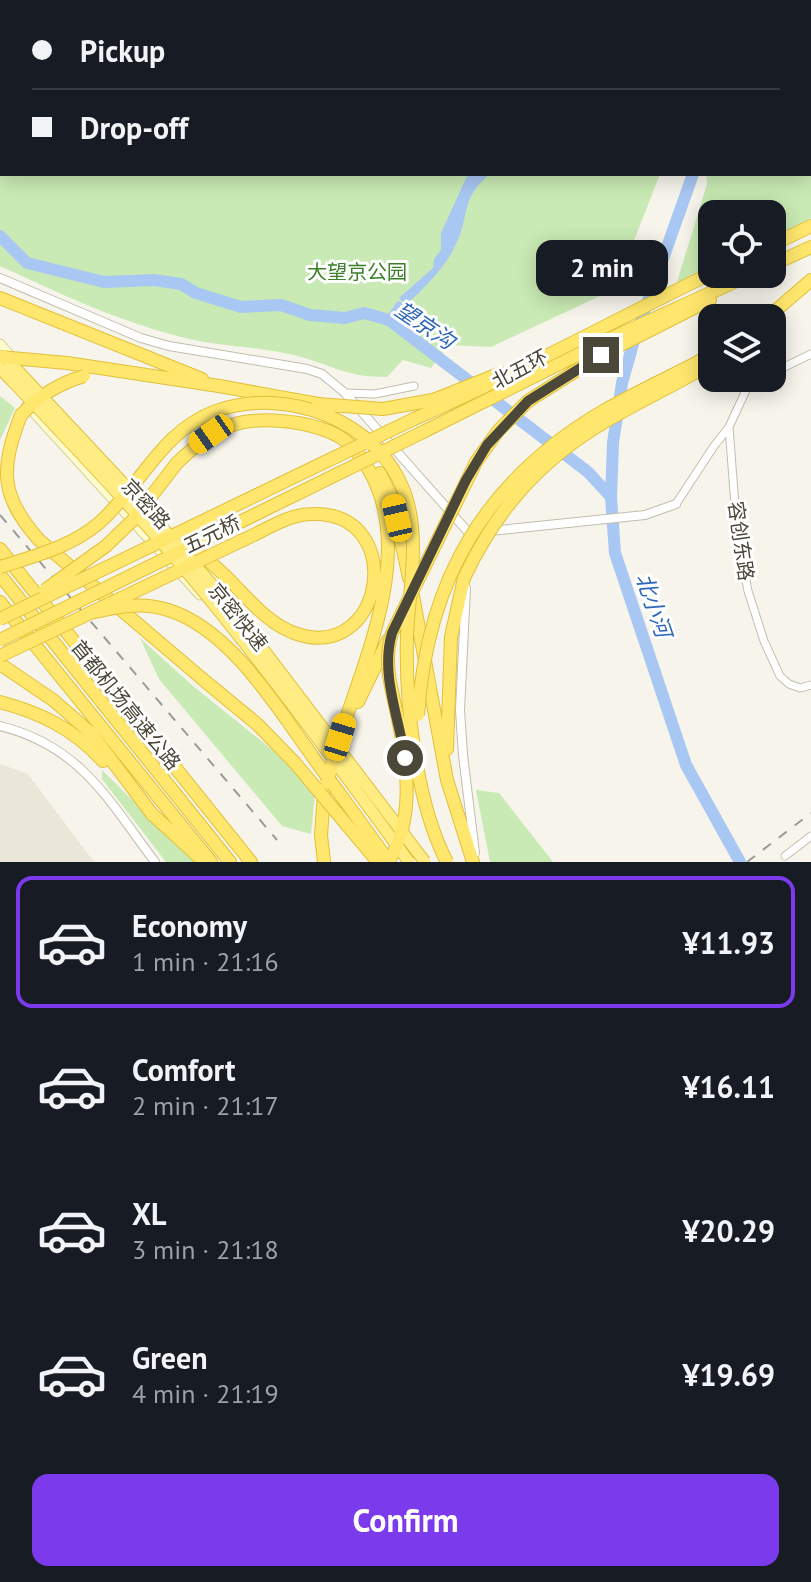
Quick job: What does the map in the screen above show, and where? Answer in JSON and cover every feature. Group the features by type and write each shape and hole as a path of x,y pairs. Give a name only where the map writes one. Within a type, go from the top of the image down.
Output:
{"highway":[{"path":"786,238 811,226"},
{"path":"786,259 811,247"},
{"name":"北五环","path":"503,380 611,321 698,280"},
{"path":"784,304 811,280"},
{"name":"北五环","path":"414,419 503,380 676,314 725,288"},
{"path":"340,737 471,471 498,431 528,401 601,355 730,288"},
{"path":"0,298 219,386"},
{"path":"0,354 350,409 383,409 478,392 503,380"},
{"name":"京密快速","path":"0,354 126,486 227,602 427,862"},
{"path":"447,780 451,637 464,578 485,535 511,501 567,446 698,366"},
{"path":"419,766 417,730 420,683 427,641 447,580 464,545 485,513 547,449 605,410 698,366"},
{"name":"京密快速","path":"0,368 82,455 217,609 338,764 407,862"},
{"path":"115,371 63,382 48,390 21,415 11,439 5,467 9,492 19,516 39,540 257,724 295,763 378,862"},
{"name":"北五环","path":"425,431 478,392"},
{"path":"0,567 54,549 82,535 112,510 169,440 207,415 236,405 266,403 303,408 340,420 356,429 388,461 405,492 411,534 408,668 419,766 428,812 447,862"},
{"name":"五元桥","path":"2,618 414,419"},
{"path":"2,618 106,546 132,521 177,463 211,434 227,425 285,421 314,426 353,444 379,471 392,498 447,780 475,862"},
{"name":"五元桥","path":"0,640 425,431"},
{"path":"324,862 321,835 324,794 379,615 388,556 387,526 377,484 353,444"},
{"path":"0,656 90,613 243,540 293,517 310,514 340,517 365,538 375,573 372,595 364,613 336,635 318,638 286,631 213,564 182,542"},
{"name":"首都机场高速公路","path":"0,549 251,862"},
{"name":"首都机场高速公路","path":"0,575 230,862"},
{"path":"0,602 211,862"},
{"path":"90,613 128,605 155,606 187,618 221,642 265,691 388,862 402,833 407,790 403,742 387,666 387,648 392,633"},
{"path":"0,664 53,700 91,733 152,814"},
{"path":"0,702 60,723 80,738 152,814 204,862"}],"main road":[{"name":"京密路","path":"0,344 182,542 427,862"},
{"name":"京密路","path":"0,376 216,613 407,862"}],"street":[{"path":"0,278 141,338 322,374 345,393 469,533 460,710 475,862"},
{"path":"786,366 811,354"},
{"path":"345,393 375,394 414,386"},
{"name":"容创东路","path":"745,392 729,427 737,532 748,591 764,641 780,676 800,688 811,685"},
{"path":"469,533 638,516 676,504 729,427"},
{"path":"0,726 68,756 88,774 155,862"},
{"path":"785,856 811,836"}],"shaded area":[{"path":"0,764 28,774 94,862 0,862"}],"green space":[{"name":"大望京公园","path":"0,176 659,176 615,289 491,347 449,345 431,368 403,360 387,377 361,375 298,356 154,330 87,305 0,266"},
{"path":"706,176 811,176 811,218 786,231 786,200 702,200"},
{"path":"698,213 698,274 676,285"},
{"path":"0,396 15,408 0,440"},
{"path":"140,638 193,686 316,785 311,834 282,826 159,679"},
{"path":"102,770 195,862 166,862 102,779"},
{"path":"476,790 499,793 553,862 490,862"}],"water":[{"path":"467,176 488,176 474,191 460,235 446,262 406,305 399,298 433,268 434,259 441,250 441,233"}],"waterway":[{"name":"北小河","path":"638,329 692,176"},
{"name":"望京沟","path":"0,236 27,263 104,282 154,280 181,284 196,293 241,307 281,305 310,315 345,318 364,313 389,320 588,472 611,497"},
{"path":"389,320 399,305"},
{"name":"北小河","path":"633,344 622,383 613,443 611,497 615,553 686,765 740,862"}],"railway":[{"path":"0,515 277,840"},
{"path":"747,862 811,813"}],"route":[{"path":"405,758 389,680 387,648 455,502 487,445 510,418 528,401 601,355"}]}
